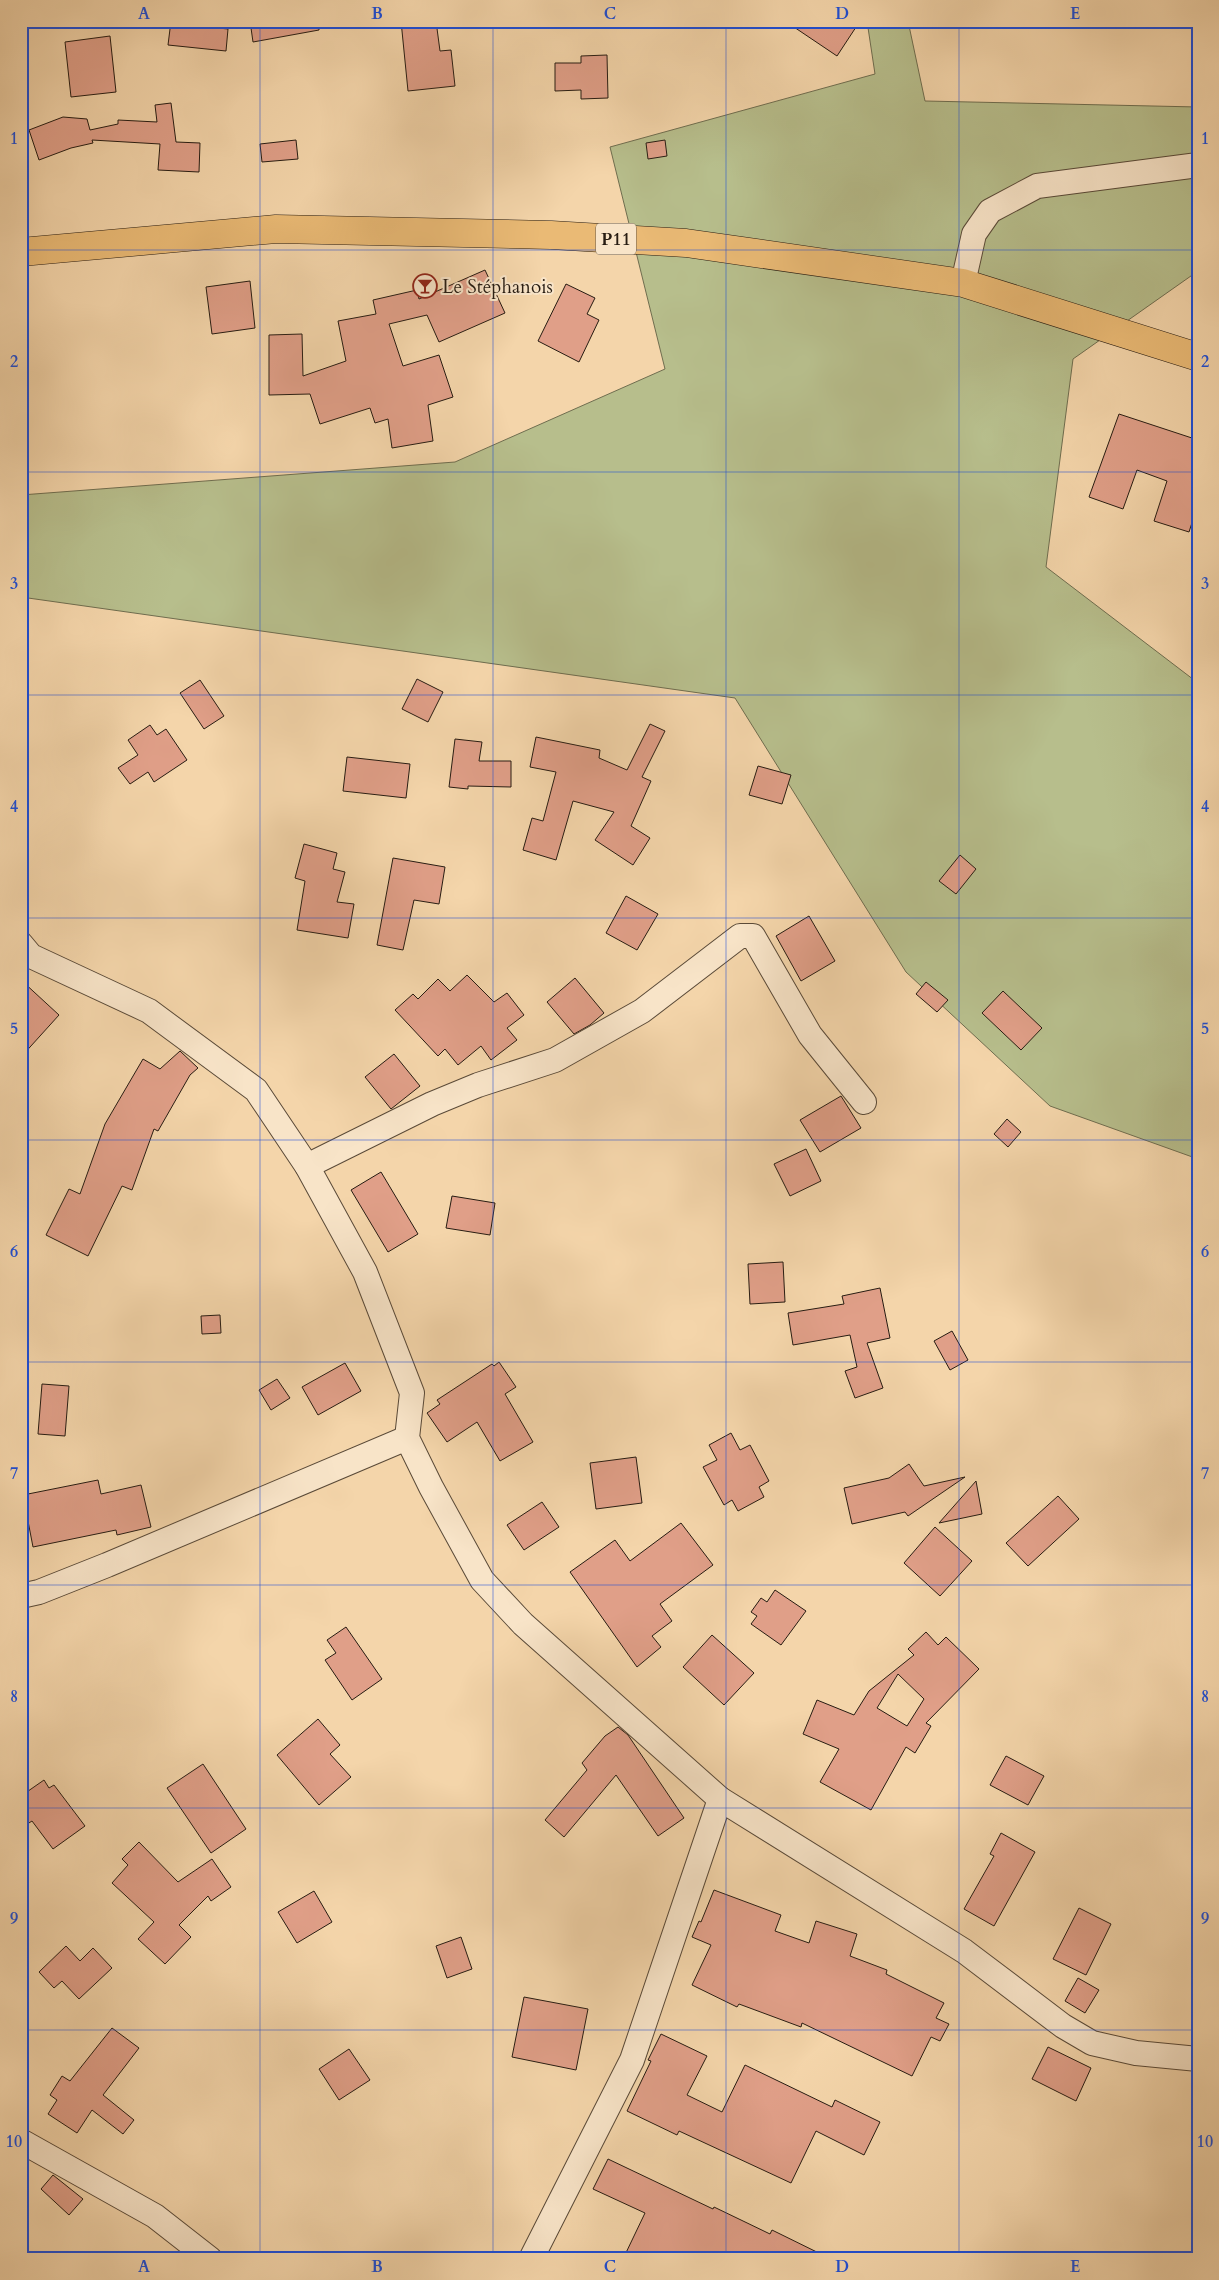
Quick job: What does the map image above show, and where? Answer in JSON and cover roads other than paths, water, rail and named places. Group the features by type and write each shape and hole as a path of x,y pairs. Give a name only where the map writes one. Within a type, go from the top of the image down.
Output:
{"main road":[{"name":"P11","path":"21,252 276,229 551,235 686,243 963,283 1198,357"}],"street":[{"path":"963,283 974,234 990,211 1037,186 1198,164"},
{"path":"307,1166 432,1104 478,1085 555,1060 642,1011 740,936 753,936 810,1035 864,1102"},
{"path":"21,944 31,956 149,1011 256,1090 307,1166 365,1272 412,1393 407,1438 431,1487 482,1580 523,1624 720,1800 964,1951 1063,2026 1092,2043 1136,2053 1198,2059"},
{"path":"21,1596 40,1592 107,1565 407,1438"},
{"path":"532,2259 632,2060 720,1800"},
{"path":"21,2141 155,2216 210,2259"}],"place":[{"name":"Le Stéphanois","path":"425,286"}]}
